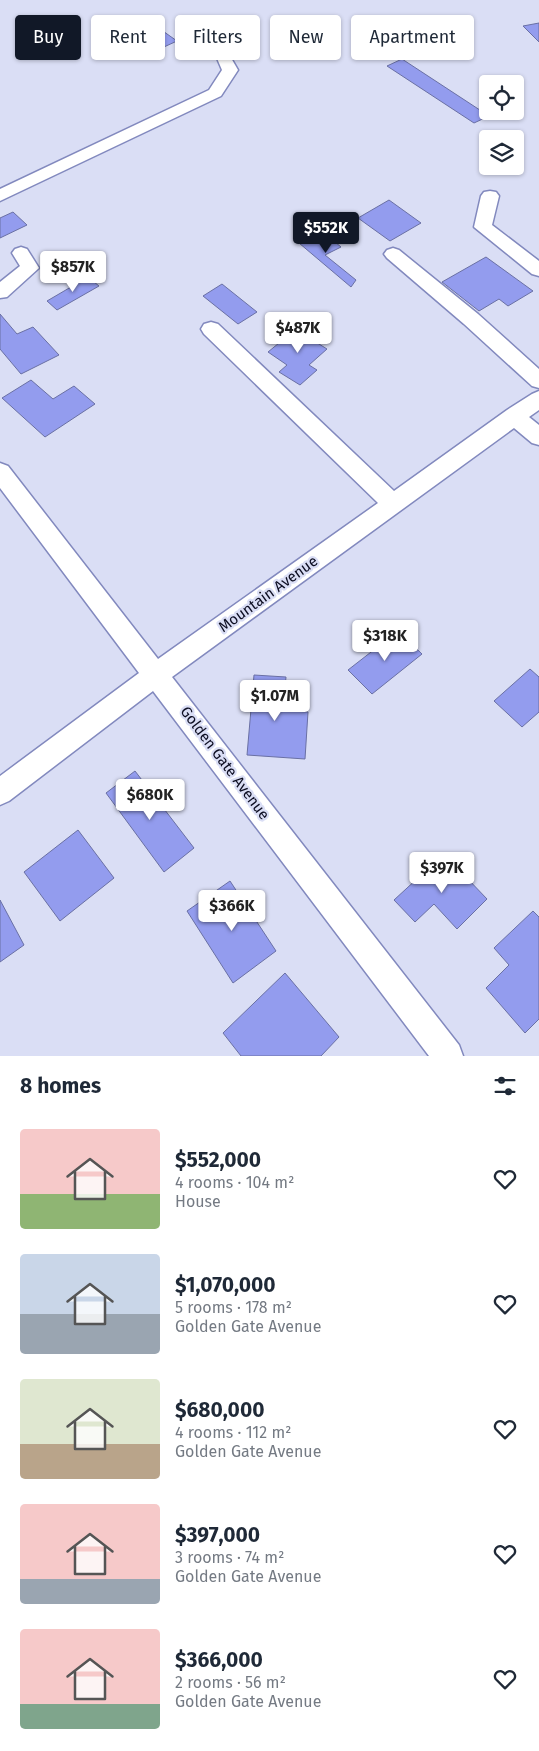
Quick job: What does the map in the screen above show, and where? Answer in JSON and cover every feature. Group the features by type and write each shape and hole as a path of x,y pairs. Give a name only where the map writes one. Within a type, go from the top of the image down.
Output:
{"street":[{"path":"0,196 215,93 230,70 225,60"},
{"path":"490,196 483,227 539,270"},
{"path":"0,292 30,268 21,253"},
{"path":"393,254 471,319 539,382"},
{"path":"211,329 393,504"},
{"name":"Mountain Avenue","path":"0,792 157,674 539,399"},
{"path":"514,416 539,437"},
{"name":"Golden Gate Avenue","path":"0,472 157,674 448,1056"}],"building":[{"path":"539,23 539,42 523,26"},
{"path":"165,33 175,40 175,42 165,46"},
{"path":"404,60 479,109 480,120 474,123 387,66"},
{"path":"389,200 421,223 390,241 358,218"},
{"path":"13,212 27,225 0,238 0,218"},
{"path":"322,231 341,247 325,255 356,280 351,287 299,243"},
{"path":"486,257 533,291 508,306 499,299 479,311 442,282"},
{"path":"88,277 99,286 57,310 47,301"},
{"path":"222,284 257,312 238,324 203,296"},
{"path":"0,314 17,334 33,327 59,355 21,374 0,349"},
{"path":"301,325 317,335 311,339 327,349 309,365 317,370 300,385 279,372 287,365 268,352"},
{"path":"31,380 53,399 74,386 95,404 45,437 2,398"},
{"path":"398,631 422,654 372,694 348,670"},
{"path":"530,669 539,677 539,712 522,727 494,701"},
{"path":"254,675 286,677 283,710 308,712 305,759 247,755"},
{"path":"135,771 194,848 164,872 106,793"},
{"path":"78,830 114,878 60,921 24,872"},
{"path":"444,854 487,899 457,929 434,904 415,922 394,900"},
{"path":"230,881 276,951 233,983 187,911"},
{"path":"0,900 24,945 0,962"},
{"path":"533,911 539,917 539,1019 525,1033 486,988 509,965 494,948"},
{"path":"285,973 339,1037 321,1056 241,1056 223,1033"}]}
